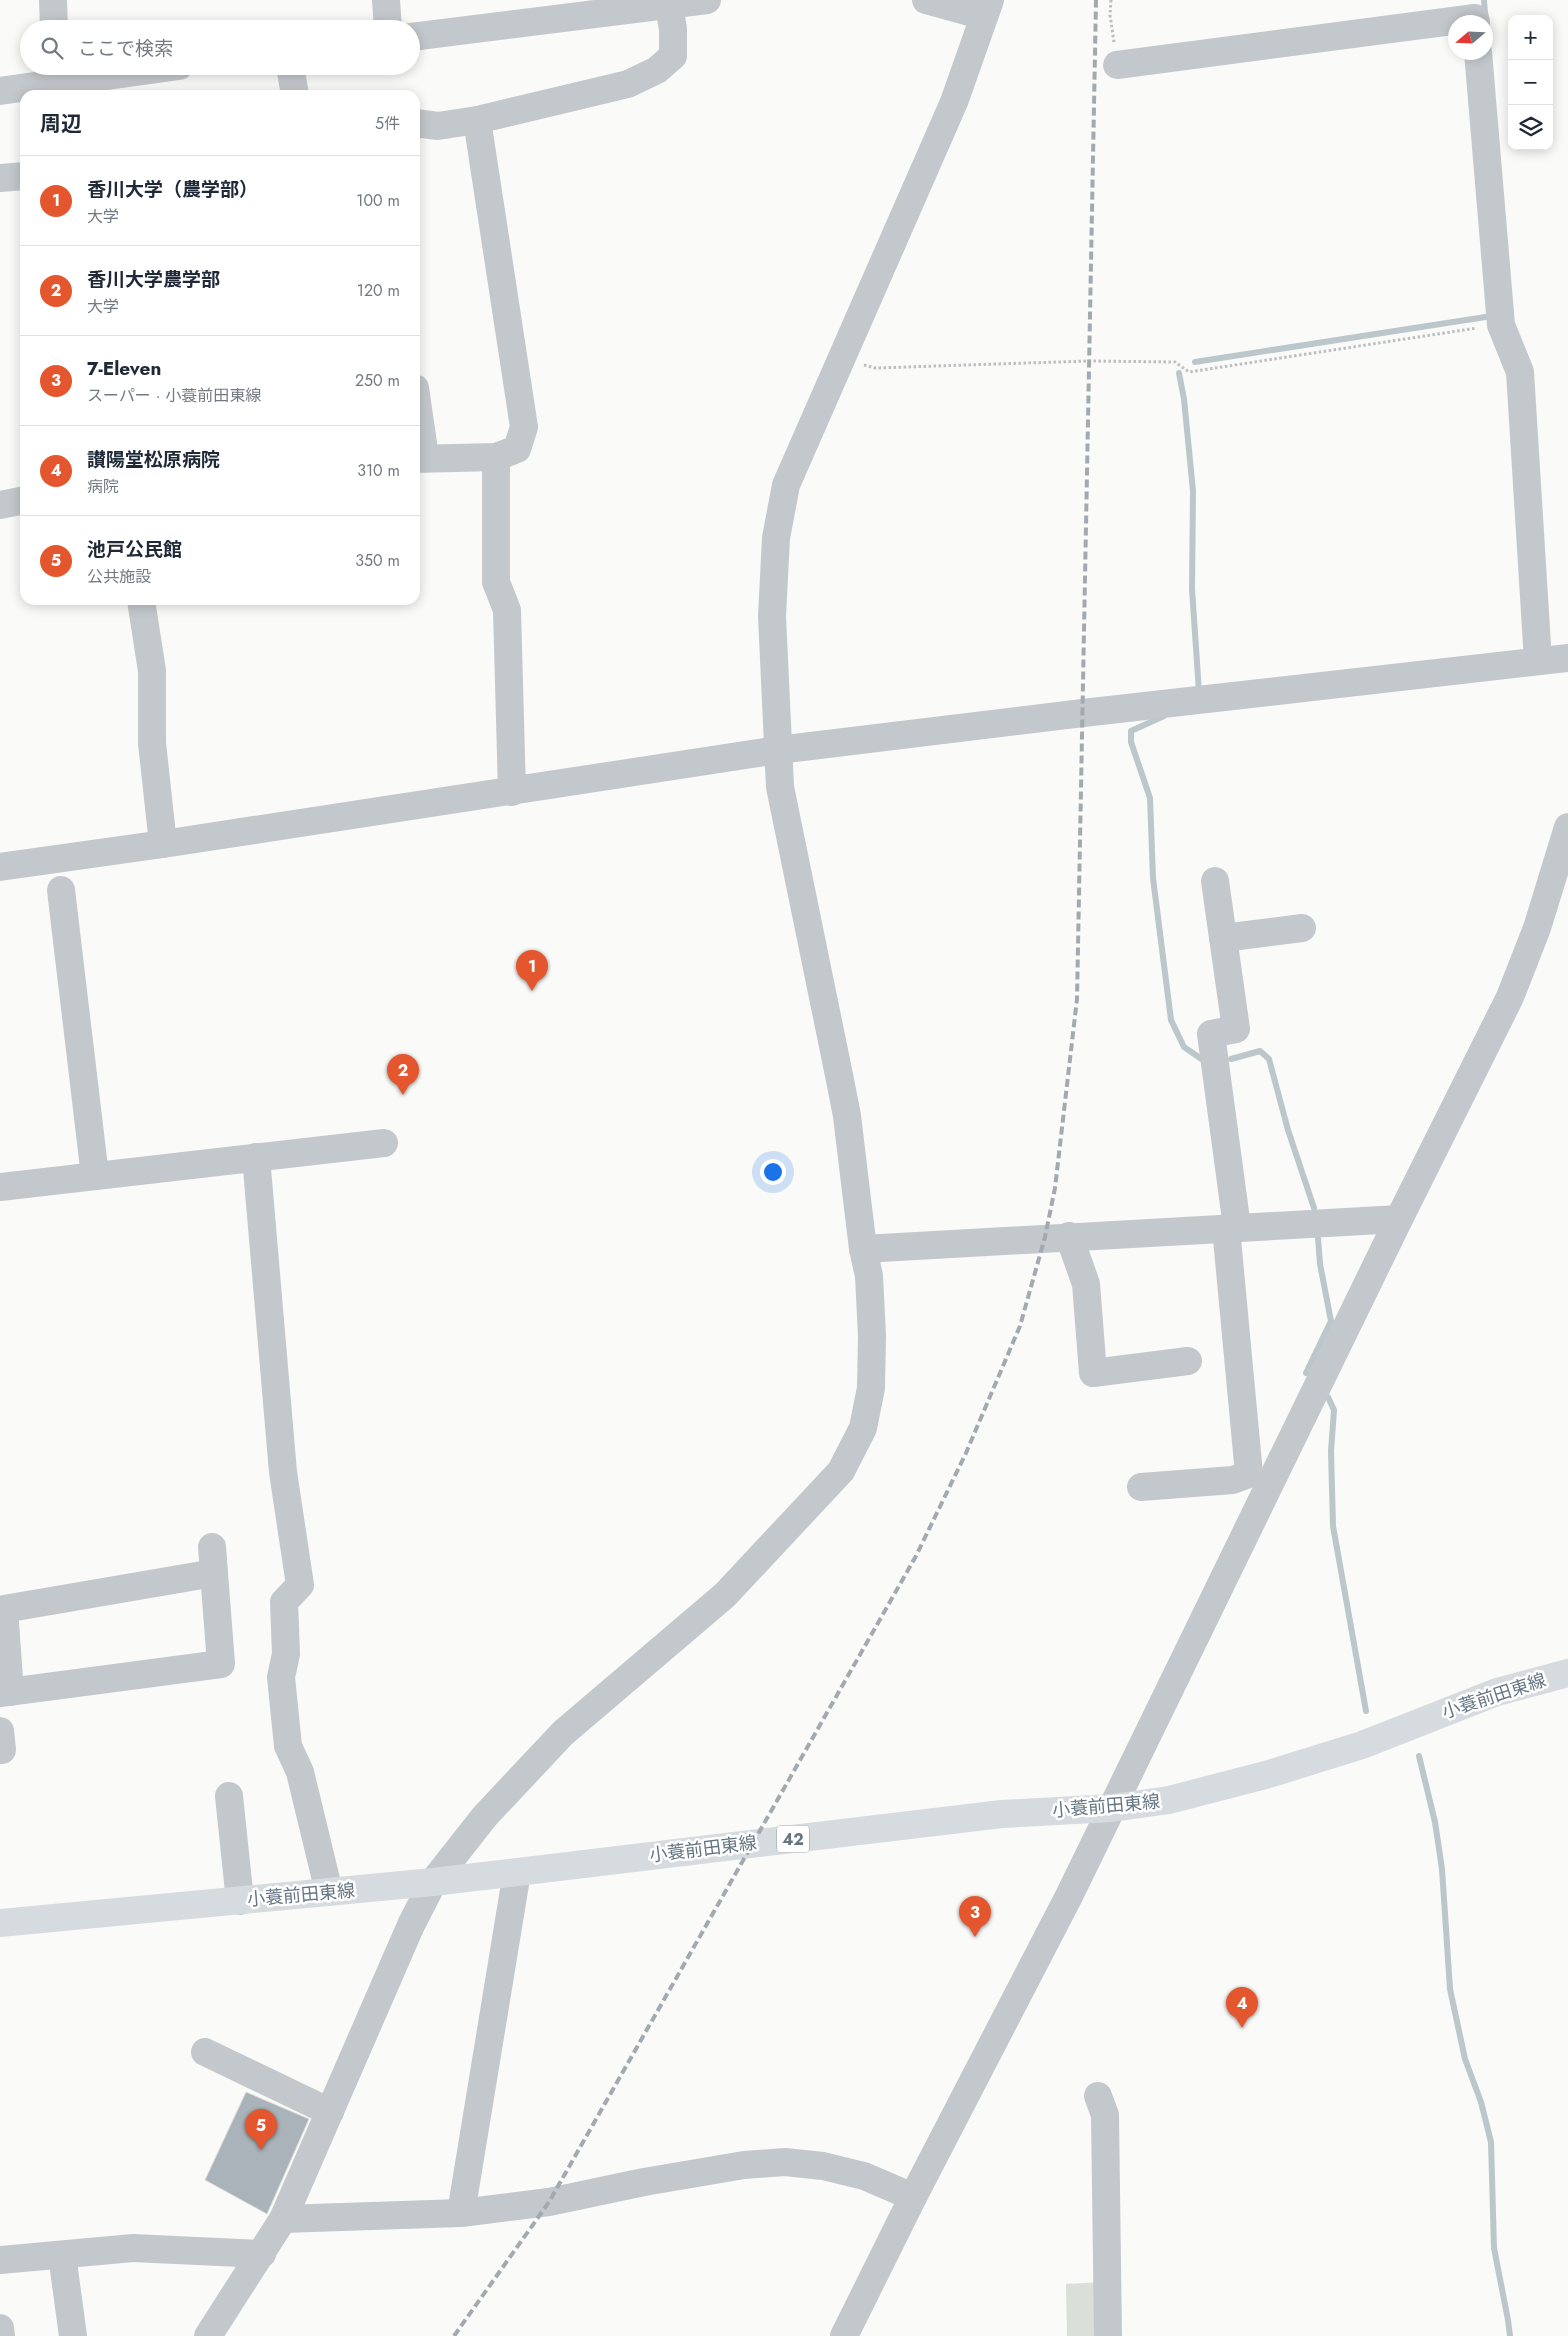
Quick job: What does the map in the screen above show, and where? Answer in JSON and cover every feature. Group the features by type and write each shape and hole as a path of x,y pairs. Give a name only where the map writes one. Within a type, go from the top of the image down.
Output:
{"main road":[{"name":"小蓑前田東線","path":"0,1923 433,1882 1002,1814 1112,1808 1169,1800 1269,1774 1362,1745 1497,1692 1568,1674"}],"street":[{"path":"52,0 53,20"},
{"path":"386,0 387,20"},
{"path":"420,35 668,3 707,0"},
{"path":"208,2336 227,2323 282,2219 412,1925 433,1882 486,1816 563,1733 725,1595 841,1471 863,1428 871,1388 872,1336 869,1276 863,1250 847,1116 780,787 772,616 776,538 786,485 954,102 987,8 926,0"},
{"path":"420,124 438,126 477,120 628,84 657,70 673,56 673,29 668,3"},
{"path":"1117,65 1448,22"},
{"path":"1479,60 1501,324 1520,372 1538,661"},
{"path":"0,91 106,75"},
{"path":"292,75 294,90"},
{"path":"420,458 496,457 517,450 524,427 477,120"},
{"path":"0,178 20,176"},
{"path":"496,457 496,582 507,610 512,792"},
{"path":"0,505 20,501"},
{"path":"142,605 152,671 152,743 163,844"},
{"path":"0,867 512,792 778,750 1073,714 1568,658"},
{"path":"844,2336 1112,1808 1260,1478 1399,1218 1510,997 1537,928 1568,826"},
{"path":"1215,881 1236,1029 1211,1034 1260,1478"},
{"path":"61,890 95,1176"},
{"path":"1223,938 1302,928"},
{"path":"0,1187 384,1143"},
{"path":"256,1158 283,1472 300,1585 284,1602 286,1654 281,1677 288,1746 300,1772 329,1892"},
{"path":"863,1250 1069,1236 1399,1218"},
{"path":"1069,1236 1086,1284 1094,1373 1188,1361"},
{"path":"1141,1487 1260,1478"},
{"path":"213,1560 221,1664 5,1692 4,1609 213,1560"},
{"path":"230,1796 240,1900"},
{"path":"461,2212 517,1872"},
{"path":"205,2052 330,2112"},
{"path":"1098,2096 1104,2115 1108,2336"},
{"path":"282,2219 461,2212 549,2202 644,2182 744,2165 785,2162 822,2166 864,2176 913,2197"},
{"path":"0,2260 133,2248 262,2254"},
{"path":"62,2254 73,2336"},
{"path":"0,2328 1,2336"}],"path":[{"path":"1111,0 1110,16 1117,65"},
{"path":"841,358 875,368 1088,361 1175,362 1189,372 1501,324"}],"shaded area":[{"path":"1102,2282 1103,2336 1067,2336 1066,2284"}],"building":[{"path":"246,2092 309,2119 267,2214 205,2180"}],"waterway":[{"path":"1484,0 1485,15"},
{"path":"1195,362 1492,316"},
{"path":"1179,373 1184,399 1193,491 1192,589 1199,692"},
{"path":"1164,716 1131,731 1131,742 1150,798 1153,878 1171,1020 1184,1047 1203,1060"},
{"path":"1231,1059 1260,1051 1269,1059 1288,1130 1314,1208"},
{"path":"1306,1373 1331,1321 1320,1264 1318,1238"},
{"path":"1328,1397 1334,1410 1331,1451 1333,1526 1366,1711"},
{"path":"1419,1756 1435,1822 1442,1869 1450,1989 1465,2059 1481,2102 1491,2142 1494,2248 1510,2336"}],"railway":[{"path":"454,2336 549,2202 916,1556 966,1453 1020,1326 1045,1237 1055,1188 1077,999 1096,0"}],"place":[{"name":"香川大学（農学部）","path":"532,991"},
{"name":"香川大学農学部","path":"403,1095"},
{"name":"7-Eleven","path":"975,1937"},
{"name":"讃陽堂松原病院","path":"1242,2028"},
{"name":"池戸公民館","path":"261,2150"}]}
